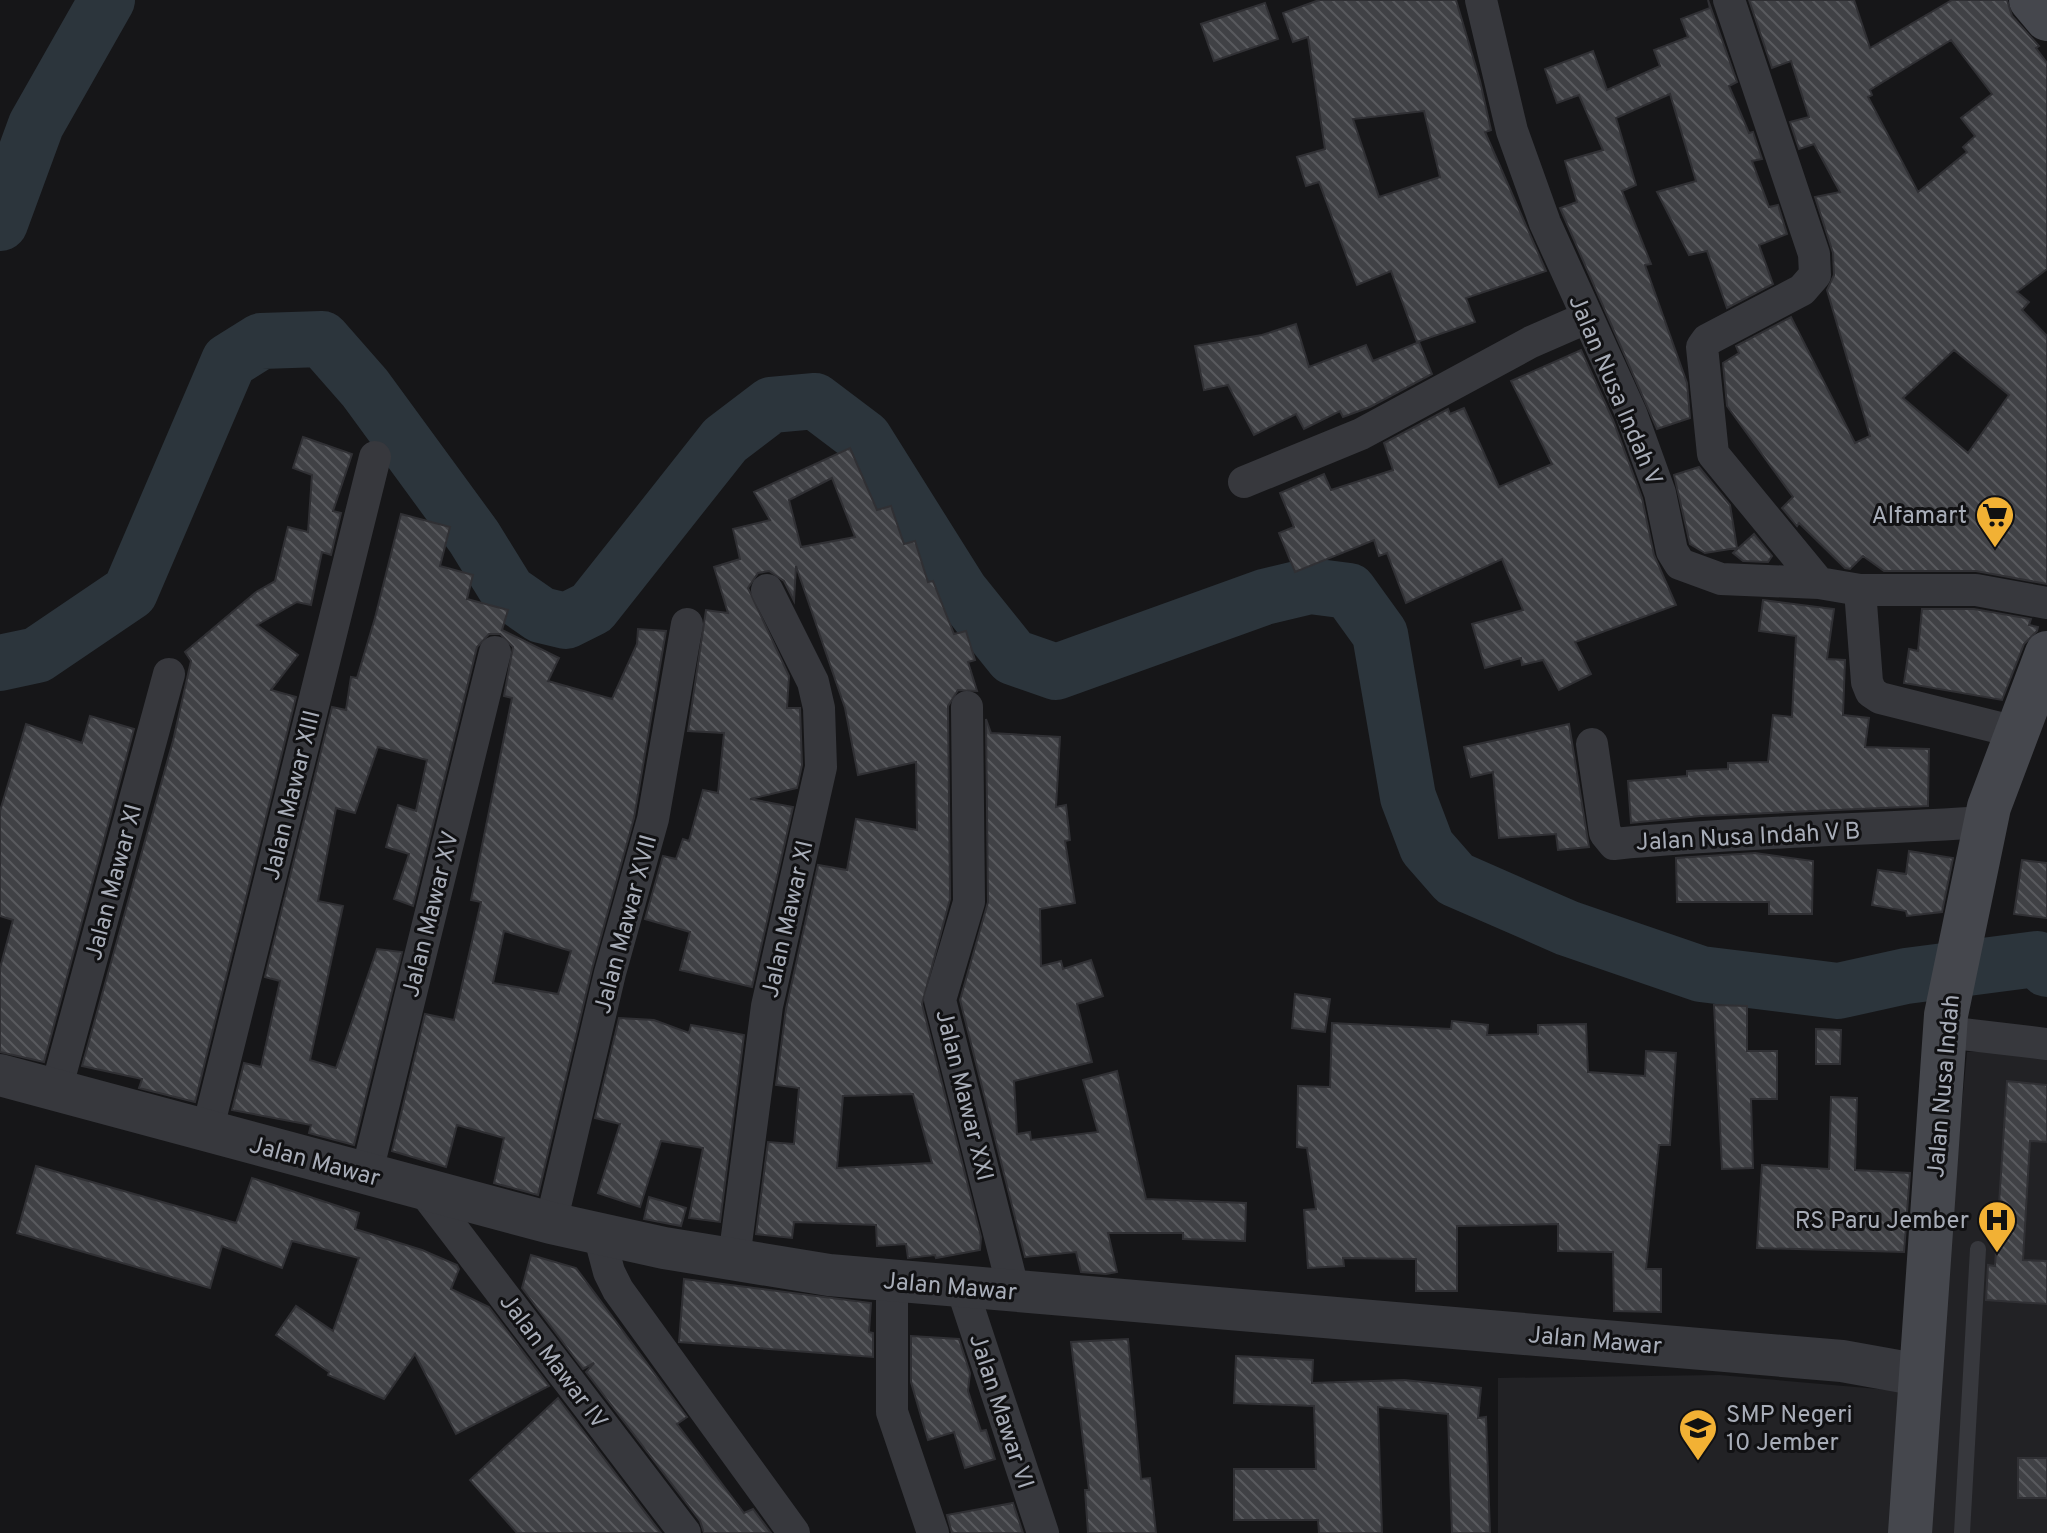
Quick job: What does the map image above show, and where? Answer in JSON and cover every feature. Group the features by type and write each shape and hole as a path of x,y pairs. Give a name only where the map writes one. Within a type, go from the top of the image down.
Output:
{"main road":[{"path":"2031,0 2047,19"},
{"name":"Jalan Nusa Indah","path":"1910,1533 1946,1024 1962,929 1986,822 2047,653"}],"street":[{"name":"Jalan Nusa Indah V","path":"1481,0 1512,131 1545,223 1631,413 1660,493 1672,551 1680,564 1721,579 1819,583 1860,590 1976,590 2047,603"},
{"path":"1729,0 1814,254 1815,275 1802,290 1707,340 1702,347 1713,454 1819,583"},
{"path":"1244,482 1361,434 1531,342 1586,318"},
{"name":"Jalan Mawar XIII","path":"207,1132 375,457"},
{"name":"Jalan Mawar XI","path":"734,1259 767,1006 821,767 819,708 813,682 767,590"},
{"path":"1860,590 1867,682 1871,692 1880,698 2016,732"},
{"name":"Jalan Mawar XVII","path":"551,1223 610,973 653,819 687,624"},
{"name":"Jalan Mawar XV","path":"366,1176 495,652"},
{"name":"Jalan Mawar XI","path":"56,1090 169,674"},
{"name":"Jalan Mawar XXI","path":"967,707 969,902 940,1000 1014,1292"},
{"name":"Jalan Nusa Indah V B","path":"1592,744 1605,833 1614,844 1706,835 1819,833 1986,822"},
{"path":"1946,1024 2047,1044"},
{"name":"Jalan Mawar","path":"0,1075 366,1176 551,1223 829,1275 1842,1361 1920,1375"},
{"name":"Jalan Mawar IV","path":"423,1190 685,1533"},
{"path":"599,1234 609,1272 618,1290 794,1533"},
{"path":"892,1281 889,1384 892,1412 933,1533"},
{"name":"Jalan Mawar VI","path":"962,1288 1043,1533"}],"lane":[{"path":"1962,1533 1978,1249"}],"shaded area":[{"name":"RS Paru Jember","path":"2041,1050 2047,1055 2047,1533 1927,1533 1929,1453 1967,1052"},
{"name":"SMP Negeri 10 Jember","path":"1719,1375 1901,1391 1894,1533 1498,1533 1498,1378"}],"building":[{"path":"1319,0 1456,0 1491,130 1485,132 1546,271 1466,298 1475,322 1417,342 1391,271 1357,285 1319,182 1306,186 1297,157 1325,149 1308,37 1293,42 1283,13","holes":["1424,111 1440,177 1379,197 1353,119"]},
{"path":"1708,0 1737,82 1729,86 1749,133 1753,132 1762,159 1752,161 1769,207 1778,205 1787,234 1759,245 1773,284 1727,308 1707,251 1689,255 1657,192 1696,181 1670,94 1616,118 1636,185 1622,191 1651,264 1645,265 1687,383 1690,418 1657,429 1560,208 1577,202 1565,161 1603,150 1579,95 1557,103 1545,69 1593,51 1607,90 1660,66 1654,50 1688,37 1681,19 1710,8"},
{"path":"1749,0 1854,0 1870,48 1952,0 2007,0 2012,16 2039,46 2036,48 2047,63 2047,269 2017,292 2029,302 2022,310 2047,336 2047,584 1976,571 1884,571 1863,556 1850,569 1845,568 1799,523 1797,526 1782,508 1793,497 1727,406 1723,363 1739,353 1736,346 1791,317 1855,443 1870,436 1827,290 1834,275 1833,253 1815,197 1840,192 1814,144 1799,149 1790,122 1809,117 1791,61 1772,68","holes":["1951,40 1992,94 1961,118 1975,136 1963,147 1967,152 1918,192 1868,97 1872,95 1870,90","1954,350 2009,395 1968,453 1903,398"]},
{"path":"1265,3 1278,39 1214,61 1201,24"},
{"path":"1296,324 1309,367 1366,345 1373,361 1419,342 1432,374 1370,407 1343,417 1340,411 1304,429 1296,414 1254,435 1228,385 1204,390 1195,346 1262,335"},
{"path":"1581,350 1613,420 1642,498 1654,555 1676,605 1575,642 1591,674 1559,690 1543,660 1522,665 1521,658 1485,668 1472,624 1523,610 1502,559 1406,603 1387,553 1379,556 1374,540 1295,572 1279,533 1294,527 1280,493 1324,474 1331,490 1393,470 1384,443 1448,409 1450,414 1464,408 1499,487 1552,464 1511,381"},
{"path":"303,437 352,454 333,511 341,513 331,555 322,552 311,605 297,602 257,625 298,655 271,690 296,697 195,1102 139,1088 142,1079 82,1066 173,741 191,661 185,652 256,592 275,581 288,527 308,532 312,475 293,468"},
{"path":"850,448 877,510 891,506 904,544 915,541 928,582 933,581 954,634 966,631 975,660 968,662 977,691 958,690 948,706 950,899 922,1004 981,1237 980,1250 936,1258 935,1255 908,1258 906,1244 877,1246 876,1225 794,1222 792,1238 756,1234 768,1142 794,1144 799,1088 776,1085 786,1009 818,865 847,870 856,819 917,830 916,762 858,775 845,708 796,566 794,601 784,581 769,571 758,573 748,588 789,676 787,708 800,708 802,765 797,788 750,799 793,807 752,987 680,970 690,932 645,919 663,856 676,859 683,839 689,841 703,790 718,793 724,733 688,731 706,610 728,613 714,567 740,559 733,529 770,520 754,492","holes":["832,478 855,537 801,547 789,500","913,1094 932,1163 837,1168 843,1096"]},
{"path":"1699,467 1730,505 1737,548 1705,553 1690,544 1674,475"},
{"path":"401,514 450,527 440,566 473,575 467,599 508,610 502,630 559,658 548,681 612,699 637,644 638,629 666,631 634,818 592,969 538,1195 494,1183 504,1138 457,1125 446,1167 392,1151 425,1014 454,1020 481,902 471,900 512,698 504,696 513,647 500,634 489,634 477,647 413,906 394,899 409,854 386,847 398,805 416,811 427,760 378,747 355,813 336,808 318,901 343,906 310,1060 336,1068 377,949 402,952 354,1145 309,1133 311,1125 232,1110 244,1063 261,1067 280,981 265,977 332,707 346,710 351,677 357,678","holes":["504,931 571,951 558,994 493,983"]},
{"path":"1754,534 1772,556 1768,562 1743,561 1733,553"},
{"path":"1763,600 1834,609 1827,659 1845,660 1843,715 1869,718 1865,747 1929,749 1928,806 1700,816 1631,823 1628,781 1687,776 1687,771 1728,769 1728,763 1768,762 1773,715 1792,717 1796,636 1759,631"},
{"path":"1922,609 1974,609 2031,619 2029,625 2038,627 2037,631 2024,644 2002,700 1904,683 1909,649 1918,651"},
{"path":"90,716 134,729 44,1062 0,1052 0,968 13,920 0,916 0,811 26,724 82,743"},
{"path":"986,719 991,733 1060,737 1056,807 1066,805 1070,840 1065,841 1075,903 1040,909 1041,966 1061,961 1063,969 1091,960 1103,996 1077,1004 1092,1062 1014,1081 1017,1134 1030,1132 1031,1140 1098,1132 1083,1080 1117,1071 1146,1199 1246,1203 1245,1241 1183,1239 1183,1233 1108,1233 1117,1272 1106,1274 1081,1272 1076,1252 1025,1257 960,1000 988,902"},
{"path":"1569,724 1589,847 1558,850 1556,834 1499,838 1493,772 1471,777 1464,747"},
{"path":"1909,851 1953,858 1942,912 1907,916 1906,911 1872,905 1878,870 1906,874"},
{"path":"1755,853 1813,861 1812,914 1769,914 1769,902 1677,902 1676,858"},
{"path":"2022,860 2047,863 2047,918 2014,914"},
{"path":"1295,994 1330,999 1325,1032 1292,1028"},
{"path":"1714,1005 1747,1006 1747,1051 1777,1051 1777,1099 1751,1099 1753,1168 1722,1169"},
{"path":"619,1018 654,1020 689,1033 691,1025 744,1035 720,1222 689,1218 703,1148 661,1141 640,1207 598,1193 620,1124 595,1118"},
{"path":"1452,1021 1488,1025 1487,1035 1538,1034 1538,1025 1586,1024 1588,1072 1645,1076 1646,1051 1676,1053 1670,1145 1659,1145 1646,1269 1661,1269 1661,1312 1614,1311 1613,1252 1558,1251 1558,1224 1457,1226 1457,1291 1416,1291 1416,1259 1343,1258 1344,1266 1308,1268 1304,1210 1316,1209 1307,1148 1297,1147 1298,1086 1330,1087 1332,1023 1451,1029"},
{"path":"1816,1029 1841,1030 1840,1064 1816,1064"},
{"path":"2007,1081 2047,1085 2047,1142 2030,1141 2023,1260 2047,1261 2047,1304 1986,1300 1988,1265 1995,1266"},
{"path":"1831,1097 1857,1098 1855,1170 1910,1173 1904,1252 1757,1248 1762,1165 1829,1169"},
{"path":"36,1166 236,1223 252,1178 359,1213 355,1229 422,1250 457,1265 459,1269 451,1289 489,1307 549,1386 456,1434 415,1354 384,1399 328,1375 329,1372 276,1335 296,1306 333,1331 359,1258 292,1241 282,1268 222,1246 210,1288 17,1233"},
{"path":"649,1197 686,1208 681,1226 644,1219"},
{"path":"531,1255 576,1268 687,1417 677,1424 744,1513 753,1509 771,1533 704,1533 700,1521 586,1372 594,1363 583,1369 522,1288"},
{"path":"684,1279 871,1303 869,1332 873,1333 873,1357 679,1342"},
{"path":"911,1336 959,1339 970,1373 968,1391 981,1431 986,1430 995,1459 965,1468 954,1432 928,1440 911,1382"},
{"path":"1128,1339 1141,1479 1150,1478 1156,1533 1088,1533 1085,1490 1089,1490 1071,1342"},
{"path":"1236,1356 1313,1360 1312,1383 1404,1380 1481,1388 1478,1418 1486,1417 1490,1533 1452,1533 1448,1414 1378,1407 1382,1533 1319,1533 1318,1520 1234,1520 1234,1469 1316,1469 1314,1406 1234,1403"},
{"path":"558,1398 661,1533 517,1533 470,1480"},
{"path":"2018,1458 2047,1458 2047,1498 2018,1498"},
{"path":"1013,1503 1023,1533 952,1533 947,1515"}],"waterway":[{"path":"0,223 36,125 107,0"},
{"path":"0,663 37,655 130,592 229,361 261,341 322,339 365,388 474,537 508,592 541,615 566,621 592,608 725,440 771,405 815,401 864,438 960,591 1013,657 1056,672 1264,597 1310,586 1349,591 1380,634 1408,797 1427,847 1455,879 1567,928 1701,974 1838,991 1906,976 2037,959 2047,969"}],"place":[{"name":"Alfamart","path":"1995,549"},
{"name":"RS Paru Jember","path":"1997,1254"},
{"name":"SMP Negeri 10 Jember","path":"1698,1462"}]}
